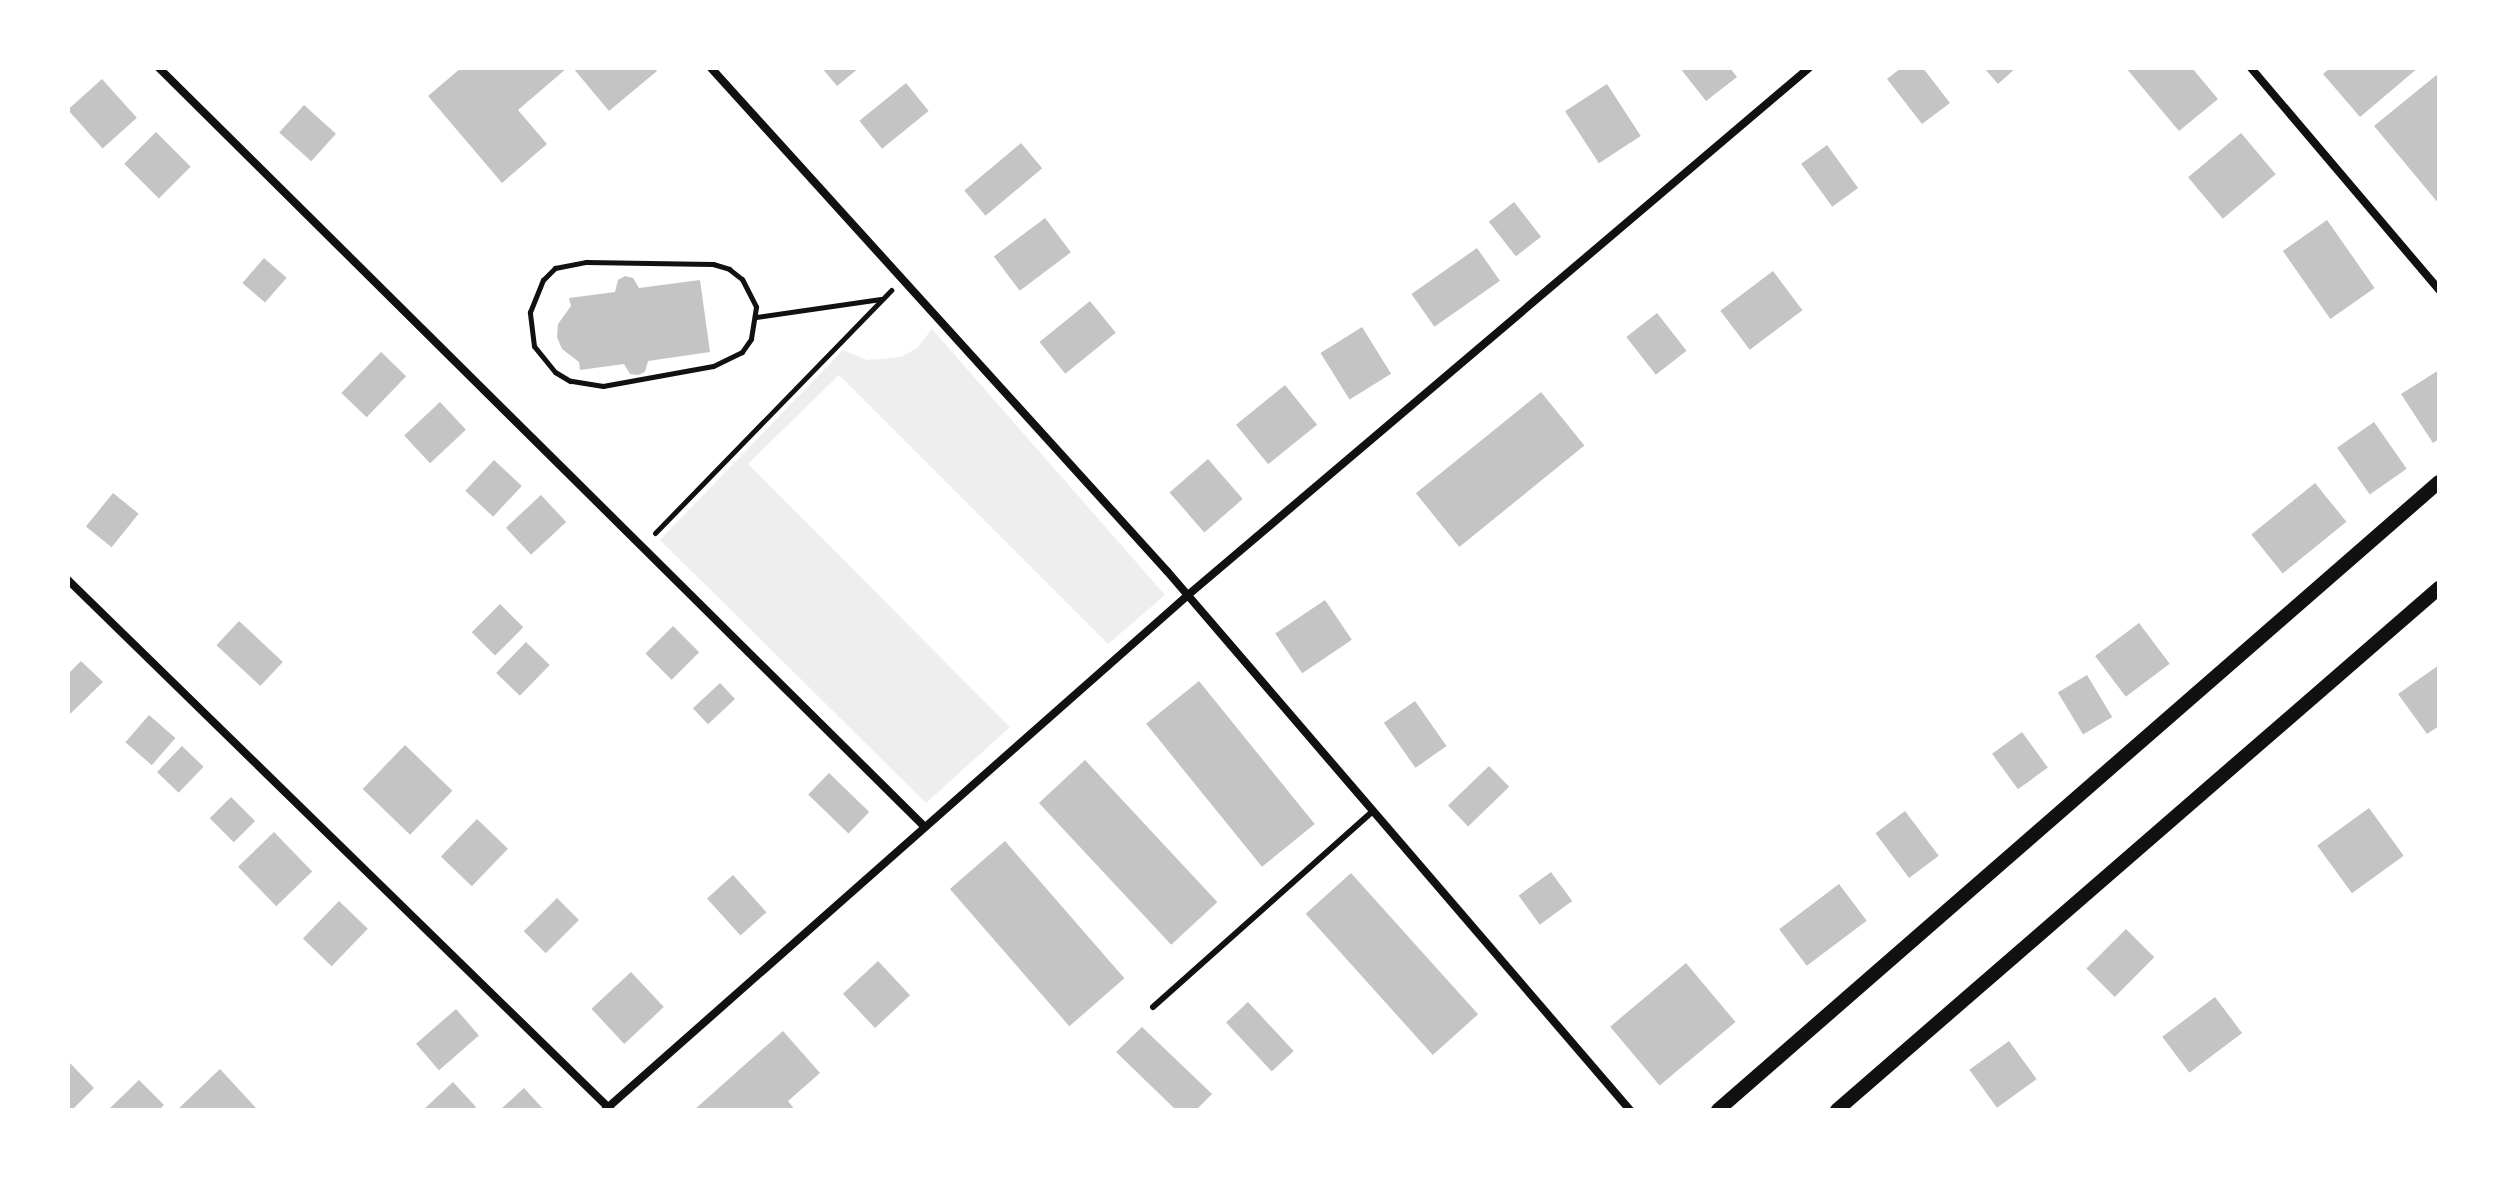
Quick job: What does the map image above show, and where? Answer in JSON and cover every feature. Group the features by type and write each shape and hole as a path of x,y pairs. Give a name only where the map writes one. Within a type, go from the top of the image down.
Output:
{"street":[{"path":"159,68 925,827"},
{"path":"711,68 1188,595 1630,1110"},
{"path":"68,580 608,1109 1188,595 1809,68"},
{"path":"2251,68 2439,290"},
{"path":"1718,1110 2439,482"},
{"path":"1837,1110 2439,588"}],"lane":[{"path":"1153,1007 1373,811"}],"path":[{"path":"586,262 721,267 742,279 751,292 756,317 751,339 729,361 603,386 570,381 555,372 538,353 530,329 530,312 543,280 555,268 586,262"},
{"path":"642,547 903,279"},
{"path":"756,317 882,299"}],"shaded area":[{"path":"932,329 1165,595 1108,644 839,375 748,464 1010,727 926,803 660,540 843,350 867,360 901,357 917,348"}],"building":[{"path":"461,68 567,68 518,110 547,144 502,183 428,96"},
{"path":"573,68 655,68 657,71 609,111"},
{"path":"822,68 859,68 837,86"},
{"path":"1680,68 1730,68 1737,77 1706,101"},
{"path":"1901,68 1923,68 1950,103 1922,124 1887,79"},
{"path":"1984,68 2016,68 1998,84"},
{"path":"2126,68 2192,68 2218,99 2179,131"},
{"path":"2330,68 2418,68 2360,117 2323,74"},
{"path":"2439,73 2439,204 2374,126"},
{"path":"102,79 137,118 103,148 68,110"},
{"path":"906,83 929,111 882,149 859,121"},
{"path":"1607,84 1641,136 1599,163 1565,111"},
{"path":"304,105 336,134 311,161 279,132"},
{"path":"156,132 191,167 159,198 124,164"},
{"path":"2241,133 2276,174 2223,219 2188,177"},
{"path":"1021,143 1042,168 986,216 964,191"},
{"path":"1827,145 1858,188 1832,207 1801,164"},
{"path":"1514,202 1541,237 1516,256 1489,222"},
{"path":"1045,218 1071,252 1020,291 994,257"},
{"path":"2327,220 2375,288 2330,319 2283,251"},
{"path":"1477,248 1500,281 1434,327 1411,294"},
{"path":"264,258 287,278 265,303 242,283"},
{"path":"1773,271 1802,310 1750,350 1720,311"},
{"path":"625,276 633,278 639,288 700,280 710,352 648,361 645,372 638,375 630,374 624,364 580,370 579,362 562,349 557,337 558,324 571,306 569,298 615,292 618,280"},
{"path":"1090,301 1116,333 1065,374 1039,342"},
{"path":"1657,313 1687,351 1656,375 1626,337"},
{"path":"1362,327 1391,374 1350,400 1320,353"},
{"path":"381,352 406,376 367,417 341,393"},
{"path":"2439,370 2439,439 2433,443 2401,394"},
{"path":"1285,385 1317,425 1268,464 1236,425"},
{"path":"1541,392 1584,446 1459,547 1416,493"},
{"path":"440,402 466,430 430,463 404,435"},
{"path":"2374,422 2407,469 2370,495 2337,448"},
{"path":"1208,459 1243,499 1204,532 1170,492"},
{"path":"494,460 522,486 493,517 465,491"},
{"path":"2315,483 2346,522 2283,573 2251,535"},
{"path":"113,493 139,514 112,547 86,526"},
{"path":"541,495 566,522 531,555 506,528"},
{"path":"1325,600 1352,640 1302,673 1275,634"},
{"path":"500,604 523,627 495,656 472,632"},
{"path":"239,621 283,662 260,686 216,645"},
{"path":"2139,623 2170,664 2126,697 2095,656"},
{"path":"673,626 699,652 672,680 645,654"},
{"path":"526,642 550,665 520,696 496,673"},
{"path":"81,661 103,682 68,716 68,674"},
{"path":"2439,665 2439,726 2427,734 2398,694"},
{"path":"2087,675 2112,717 2083,735 2058,693"},
{"path":"1199,681 1315,824 1262,867 1146,724"},
{"path":"720,683 735,699 708,724 693,708"},
{"path":"1415,701 1447,746 1415,768 1384,723"},
{"path":"149,715 175,738 152,765 125,742"},
{"path":"2022,732 2048,768 2018,789 1992,754"},
{"path":"405,745 452,791 410,835 363,789"},
{"path":"182,746 204,767 179,793 157,772"},
{"path":"1085,760 1217,902 1171,945 1039,803"},
{"path":"1489,766 1509,787 1468,826 1448,806"},
{"path":"829,773 869,812 848,833 808,795"},
{"path":"231,797 255,821 234,842 210,818"},
{"path":"2369,808 2404,856 2352,893 2317,846"},
{"path":"1905,811 1939,856 1909,878 1875,833"},
{"path":"477,819 508,849 472,886 441,856"},
{"path":"274,832 312,872 276,906 238,867"},
{"path":"1005,841 1124,978 1069,1026 950,889"},
{"path":"1551,872 1572,901 1540,925 1519,896"},
{"path":"1351,873 1478,1014 1433,1055 1306,914"},
{"path":"733,875 766,912 740,936 707,898"},
{"path":"1839,884 1867,921 1807,966 1779,929"},
{"path":"557,898 579,920 546,953 524,931"},
{"path":"339,901 368,929 332,966 303,938"},
{"path":"2126,929 2154,957 2115,997 2086,969"},
{"path":"878,961 910,995 875,1028 843,994"},
{"path":"1686,963 1735,1022 1660,1086 1610,1027"},
{"path":"631,972 664,1007 624,1044 592,1009"},
{"path":"2215,997 2242,1033 2189,1073 2162,1037"},
{"path":"1248,1002 1294,1051 1272,1071 1226,1022"},
{"path":"456,1009 479,1035 439,1070 416,1044"},
{"path":"1142,1027 1212,1094 1196,1110 1176,1110 1116,1052"},
{"path":"783,1031 820,1073 788,1101 795,1110 694,1110"},
{"path":"2009,1041 2037,1079 1997,1108 1969,1070"},
{"path":"68,1061 94,1088 72,1110 68,1109"},
{"path":"220,1069 256,1108 177,1110"},
{"path":"139,1080 164,1105 159,1110 108,1110"},
{"path":"453,1082 476,1107 473,1110 423,1110"},
{"path":"524,1088 544,1110 500,1110"}]}
